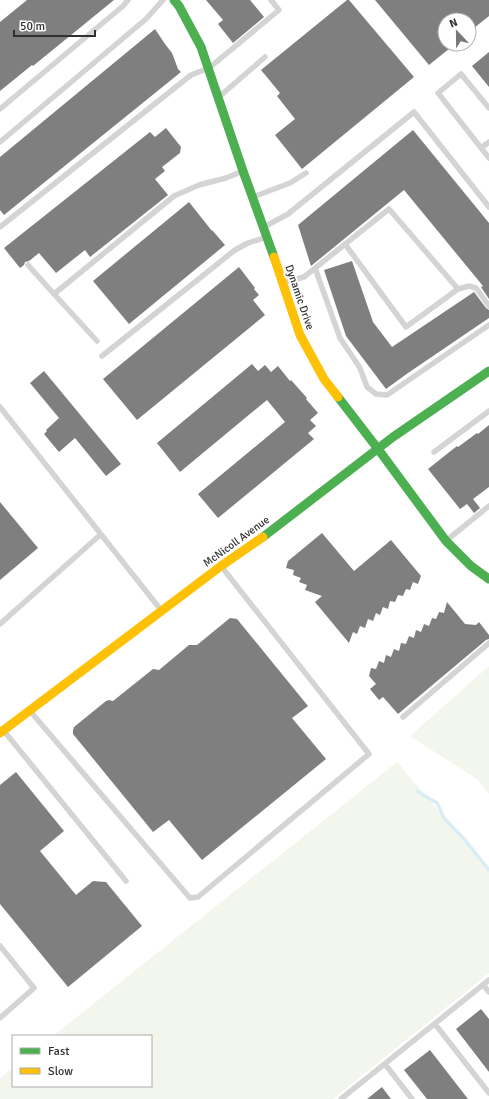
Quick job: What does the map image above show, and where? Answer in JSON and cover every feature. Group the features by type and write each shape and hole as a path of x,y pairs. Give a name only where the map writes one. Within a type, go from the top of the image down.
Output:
{"street":[{"name":"Dynamic Drive","path":"174,0 179,6 202,47 300,335 324,379 378,448 446,541 471,566 489,579"},
{"name":"McNicoll Avenue","path":"2,732 221,566 256,542 378,448 489,371"}],"lane":[{"path":"0,109 123,6 128,0"},
{"path":"0,142 146,19 163,0"},
{"path":"0,227 191,75 209,68 279,10 271,0"},
{"path":"219,97 265,57"},
{"path":"489,108 461,74 438,93 489,158"},
{"path":"263,228 288,214 414,112 489,207"},
{"path":"481,148 489,142"},
{"path":"54,294 174,196 199,185 226,178 243,171"},
{"path":"253,198 290,183 306,173"},
{"path":"282,284 304,277 389,209 458,288"},
{"path":"102,356 235,250 244,245 267,237"},
{"path":"345,244 406,327 458,288 469,286 476,288 489,306"},
{"path":"28,265 97,341"},
{"path":"316,268 340,338 360,368 367,386 376,394 387,395 489,325"},
{"path":"0,407 162,611"},
{"path":"434,452 489,411"},
{"path":"446,541 489,506"},
{"path":"0,624 100,534"},
{"path":"30,710 190,898 198,897 369,754 221,566"},
{"path":"403,716 489,643"},
{"path":"2,732 126,881"},
{"path":"0,946 34,988 0,1018"},
{"path":"341,1099 489,980"},
{"path":"483,985 489,992"},
{"path":"435,1024 489,1093"},
{"path":"384,1064 412,1099"}],"shaded area":[{"path":"489,666 489,794 478,780 410,736"},
{"path":"397,762 489,870 489,973 333,1099 0,1099 0,1078 12,1069 12,1087 152,1087 152,1035 54,1035"}],"building":[{"path":"27,0 114,0 0,91 0,22"},
{"path":"206,0 250,0 264,17 233,43 218,24 223,20"},
{"path":"347,0 349,0 414,77 302,169 275,135 295,119 277,96 280,93 261,70"},
{"path":"375,0 489,0 489,16 477,26 477,12 437,12 437,52 445,52 429,65"},
{"path":"155,29 172,53 178,69 181,72 4,215 0,210 0,157"},
{"path":"489,52 489,87 472,66"},
{"path":"166,128 181,147 180,153 162,167 165,171 155,179 168,195 90,257 85,250 56,273 39,253 29,261 25,262 20,268 4,248 150,132 155,137"},
{"path":"413,130 489,223 489,299 481,287 483,286 404,190 311,266 298,225"},
{"path":"189,202 225,245 129,324 93,281"},
{"path":"352,261 373,322 392,347 474,292 489,310 489,318 386,389 346,336 324,270"},
{"path":"239,267 259,295 253,300 265,315 137,420 103,379"},
{"path":"252,364 258,371 265,365 271,372 278,366 307,398 306,399 318,413 310,420 316,426 308,433 314,439 218,518 198,494 285,422 267,400 180,472 157,443"},
{"path":"44,371 121,464 106,476 75,438 59,452 44,434 47,431 46,430 59,418 30,383"},
{"path":"489,425 489,487 473,499 480,508 474,513 467,504 460,509 428,469 457,446 458,447 477,433 478,434"},
{"path":"0,502 38,548 0,580"},
{"path":"322,533 354,571 391,540 421,576 418,584 413,582 410,590 406,589 403,596 398,595 395,602 390,601 388,609 383,607 380,615 376,613 373,621 368,619 365,628 360,626 357,634 353,632 349,643 315,602 322,596 305,590 307,585 299,582 301,578 293,575 294,570 286,568 288,561"},
{"path":"447,602 465,624 476,625 479,622 489,635 489,639 398,714 383,697 379,700 370,689 376,684 369,676 371,668 376,669 379,661 384,663 386,655 391,657 394,649 399,651 401,643 406,644 409,636 414,638 416,630 421,632 424,624 429,626 432,618 436,619 439,612 444,613"},
{"path":"230,618 237,619 308,706 292,718 326,759 202,860 169,820 153,832 73,734 73,730 74,727 106,701 113,701 153,669 159,670 189,645 197,645"},
{"path":"16,772 64,831 40,851 76,895 93,881 106,882 142,926 68,987 0,904 0,785"},
{"path":"481,1009 489,1019 489,1072 456,1029"},
{"path":"430,1050 468,1099 427,1099 404,1070"},
{"path":"382,1087 391,1099 367,1099"}],"waterway":[{"path":"417,791 437,803 444,818 465,840 489,870"}],"traffic: fast":[{"path":"174,0 179,6 201,47 274,257"},
{"path":"263,537 393,437 489,371"},
{"path":"338,397 446,541 471,566 489,579"}],"traffic: slow":[{"path":"274,257 300,335 324,379 338,397"},
{"path":"0,733 221,566 263,537"}]}
